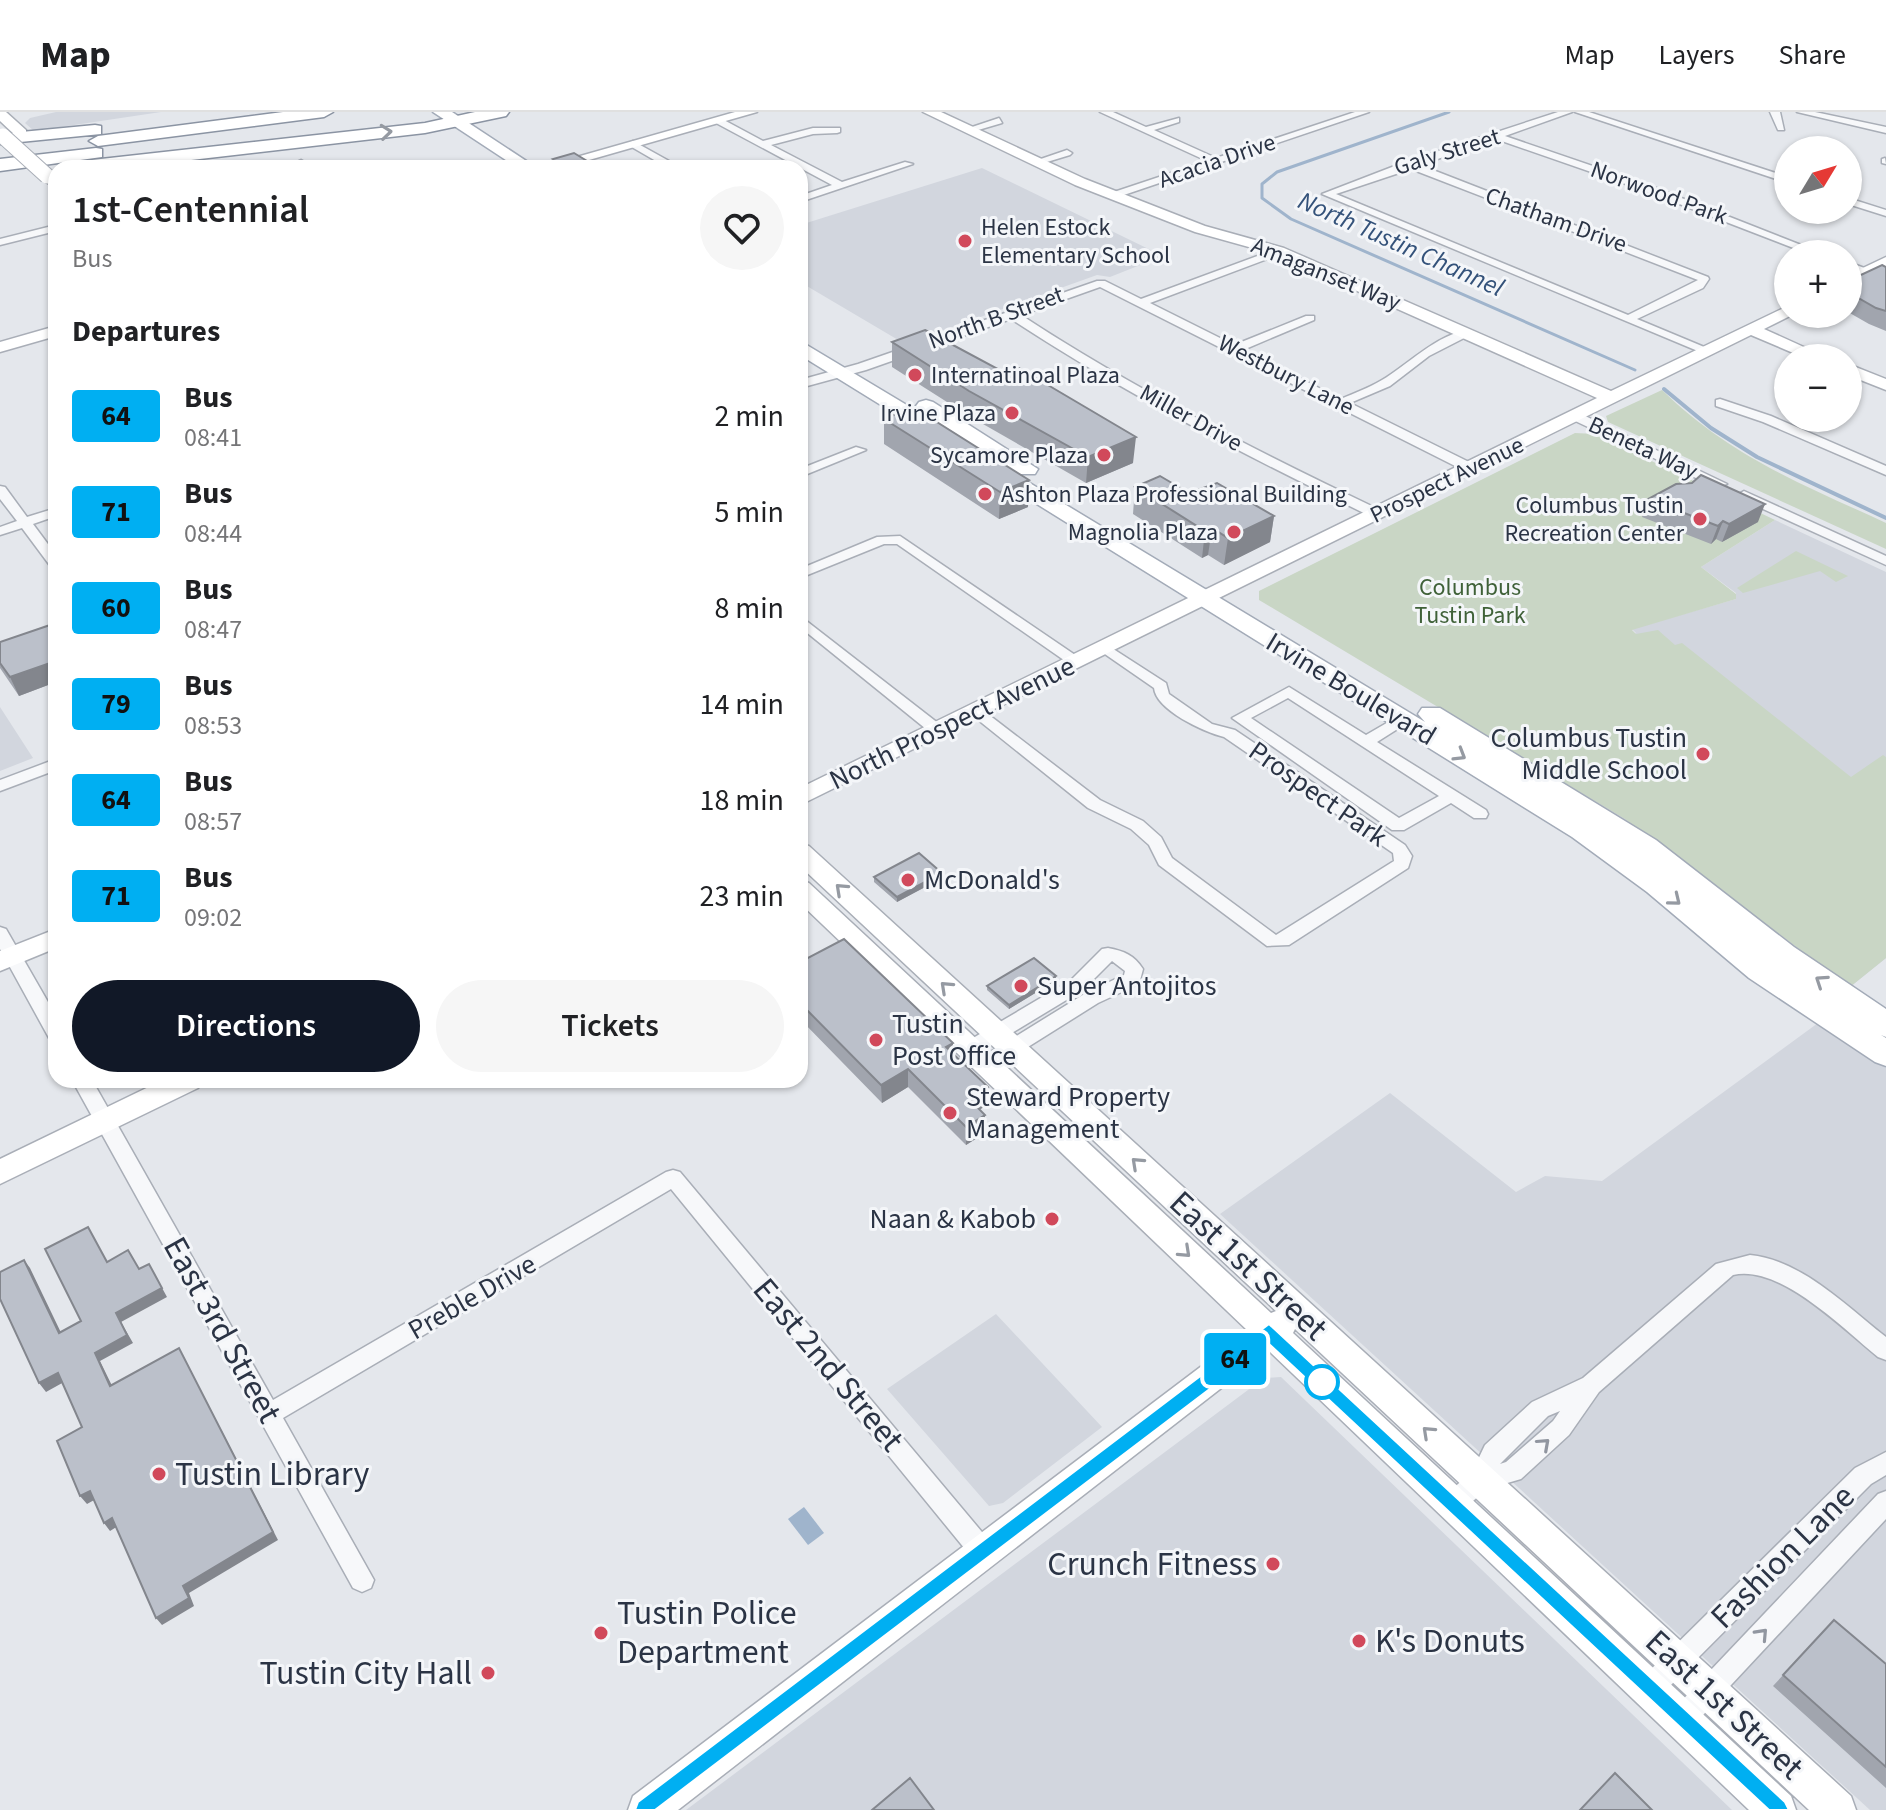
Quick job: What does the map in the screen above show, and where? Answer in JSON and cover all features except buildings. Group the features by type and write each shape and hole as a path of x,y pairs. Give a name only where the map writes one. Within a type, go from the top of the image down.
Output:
{"highway":[{"path":"1,142 200,112"},
{"path":"1,142 245,112"},
{"path":"1,142 324,112"},
{"path":"0,165 304,127 500,112"},
{"path":"129,160 434,116"},
{"path":"81,160 304,127"},
{"path":"0,172 48,165"},
{"path":"0,178 48,175"}],"main road":[{"name":"Amaganset Way","path":"930,112 1037,162 1200,229 1279,251 1611,398"},
{"path":"574,160 742,113"},
{"path":"6,116 48,167"},
{"path":"434,116 495,160"},
{"path":"434,116 514,160"},
{"path":"1,142 48,171"},
{"path":"1862,274 1886,262"},
{"name":"Prospect Avenue","path":"1104,647 1774,318"},
{"path":"1750,329 1786,344"},
{"path":"0,347 48,333"},
{"name":"Irvine Boulevard","path":"808,338 853,370 1608,848 1760,970 1886,1054"},
{"name":"Irvine Boulevard","path":"808,350 853,370"},
{"path":"1862,375 1886,385"},
{"name":"Irvine Boulevard","path":"1211,594 1452,727 1592,811 1646,847 1783,955 1886,1025"},
{"name":"North Prospect Avenue","path":"808,793 1104,647"},
{"path":"1402,720 1418,715 1452,727"},
{"path":"1534,800 1555,797 1575,808 1592,811"},
{"name":"East 1st Street","path":"808,860 1269,1332 1777,1810"},
{"name":"East 1st Street","path":"808,896 1297,1311 1837,1810"},
{"path":"7,959 48,941"},
{"path":"1853,1032 1872,1033 1886,1042"},
{"path":"0,1172 172,1088"},
{"path":"647,1810 1297,1311"}],"street":[{"path":"1105,112 1215,161"},
{"path":"1337,112 1349,117"},
{"name":"Acacia Drive","path":"1115,195 1364,112"},
{"name":"Galy Street","path":"1567,112 1327,194 1628,319"},
{"path":"1580,112 1774,175"},
{"path":"1775,112 1781,128"},
{"path":"1802,112 1886,130"},
{"path":"1145,130 1176,120"},
{"path":"719,121 792,160"},
{"path":"968,130 999,121"},
{"path":"762,144 813,131 837,130"},
{"name":"Norwood Park","path":"1498,137 1647,188 1783,240"},
{"path":"633,144 661,160"},
{"path":"1037,162 1067,153"},
{"path":"808,196 908,164"},
{"name":"Chatham Drive","path":"1408,164 1704,279 1699,286 1628,319"},
{"path":"808,168 841,186"},
{"path":"1862,205 1886,213"},
{"path":"0,242 48,230"},
{"path":"1143,302 1279,251"},
{"path":"1862,270 1866,272"},
{"name":"Westbury Lane","path":"1101,283 1470,468"},
{"name":"North B Street","path":"808,382 853,370 1101,283"},
{"name":"Miller Drive","path":"1010,313 1095,366 1270,462 1377,514"},
{"path":"1235,349 1310,318"},
{"path":"1628,319 1705,351"},
{"path":"1341,403 1386,383 1432,349 1466,333"},
{"path":"1720,403 1767,419 1886,471"},
{"name":"Beneta Way","path":"1575,416 1886,561"},
{"path":"808,470 860,450"},
{"path":"0,490 48,553"},
{"path":"0,531 48,515"},
{"path":"808,571 891,538 900,540 1076,662"},
{"path":"808,626 937,730"},
{"name":"Prospect Park","path":"975,711 1094,804 1115,810 1161,846 1165,861 1273,942 1283,941 1402,864 1404,856 1399,849 1229,733 1207,728 1162,696 1161,686 1104,647"},
{"path":"1451,796 1398,826 1240,718 1289,692 1480,814"},
{"path":"1367,741 1402,720"},
{"path":"0,786 48,767"},
{"path":"0,933 7,959 48,1021"},
{"path":"1108,954 1122,957 1134,969 1133,979 991,1048 1077,985 1108,954"},
{"name":"East 3rd Street","path":"86,1088 362,1580"},
{"name":"Preble Drive","path":"269,1414 673,1178"},
{"name":"East 2nd Street","path":"673,1178 983,1552"},
{"path":"1452,1504 1480,1480 1513,1471 1561,1428 1591,1385 1723,1270 1735,1265 1760,1265 1786,1276 1886,1350"},
{"name":"Fashion Lane","path":"1649,1689 1863,1476 1886,1463"},
{"name":"Fashion Lane","path":"1681,1720 1886,1502"}],"shaded area":[{"path":"56,112 161,112 34,131 25,123 30,118"},
{"name":"Helen Estock Elementary School","path":"982,168 1163,256 1110,277 1097,275 905,344 808,287 808,222"},
{"name":"Columbus Tustin Middle School","path":"1775,520 1886,572 1886,958 1850,987 1652,837 1468,723 1636,633 1632,629 1736,599 1736,593 1701,567"},
{"path":"0,707 33,758 0,771"},
{"path":"1818,1023 1886,1068 1886,1810 1870,1810 1220,1214 1390,1093 1516,1192 1545,1176 1602,1181"},
{"path":"996,1314 1102,1427 1003,1503 989,1506 887,1389"},
{"path":"1281,1377 1732,1810 686,1810 1264,1378"}],"green space":[{"path":"1662,390 1741,451 1796,481 1886,523 1886,549 1608,422 1606,416"},
{"name":"Columbus Tustin Park","path":"1575,433 1595,434 1775,520 1701,567 1736,594 1736,599 1632,630 1636,634 1658,630 1675,645 1682,643 1851,777 1883,755 1886,757 1886,958 1850,987 1625,819 1259,600 1259,591"},
{"path":"1796,551 1848,576 1836,582 1820,571 1743,593 1737,588"}],"water":[{"path":"804,1507 824,1533 808,1545 788,1519"}],"waterway":[{"name":"North Tustin Channel","path":"1449,112 1277,172 1262,184 1262,198 1291,219 1635,370"},
{"name":"North Tustin Channel","path":"1664,389 1711,428 1757,457 1886,518"}],"bus line":[{"name":"64","path":"647,1810 1269,1332 1777,1810"}],"place":[{"name":"Helen Estock Elementary School","path":"965,241"},
{"name":"Internatinoal Plaza","path":"915,375"},
{"name":"Irvine Plaza","path":"1012,413"},
{"name":"Sycamore Plaza","path":"1104,455"},
{"name":"Ashton Plaza Professional Building","path":"985,494"},
{"name":"Columbus Tustin Recreation Center","path":"1700,519"},
{"name":"Magnolia Plaza","path":"1234,532"},
{"name":"Columbus Tustin Middle School","path":"1703,754"},
{"name":"McDonald's","path":"908,880"},
{"name":"Super Antojitos","path":"1021,986"},
{"name":"Tustin Post Office","path":"876,1040"},
{"name":"Steward Property Management","path":"950,1113"},
{"name":"Naan & Kabob","path":"1052,1219"},
{"name":"Tustin Library","path":"159,1474"},
{"name":"Crunch Fitness","path":"1273,1564"},
{"name":"Tustin Police Department","path":"601,1633"},
{"name":"K's Donuts","path":"1359,1641"},
{"name":"Tustin City Hall","path":"488,1673"}]}
